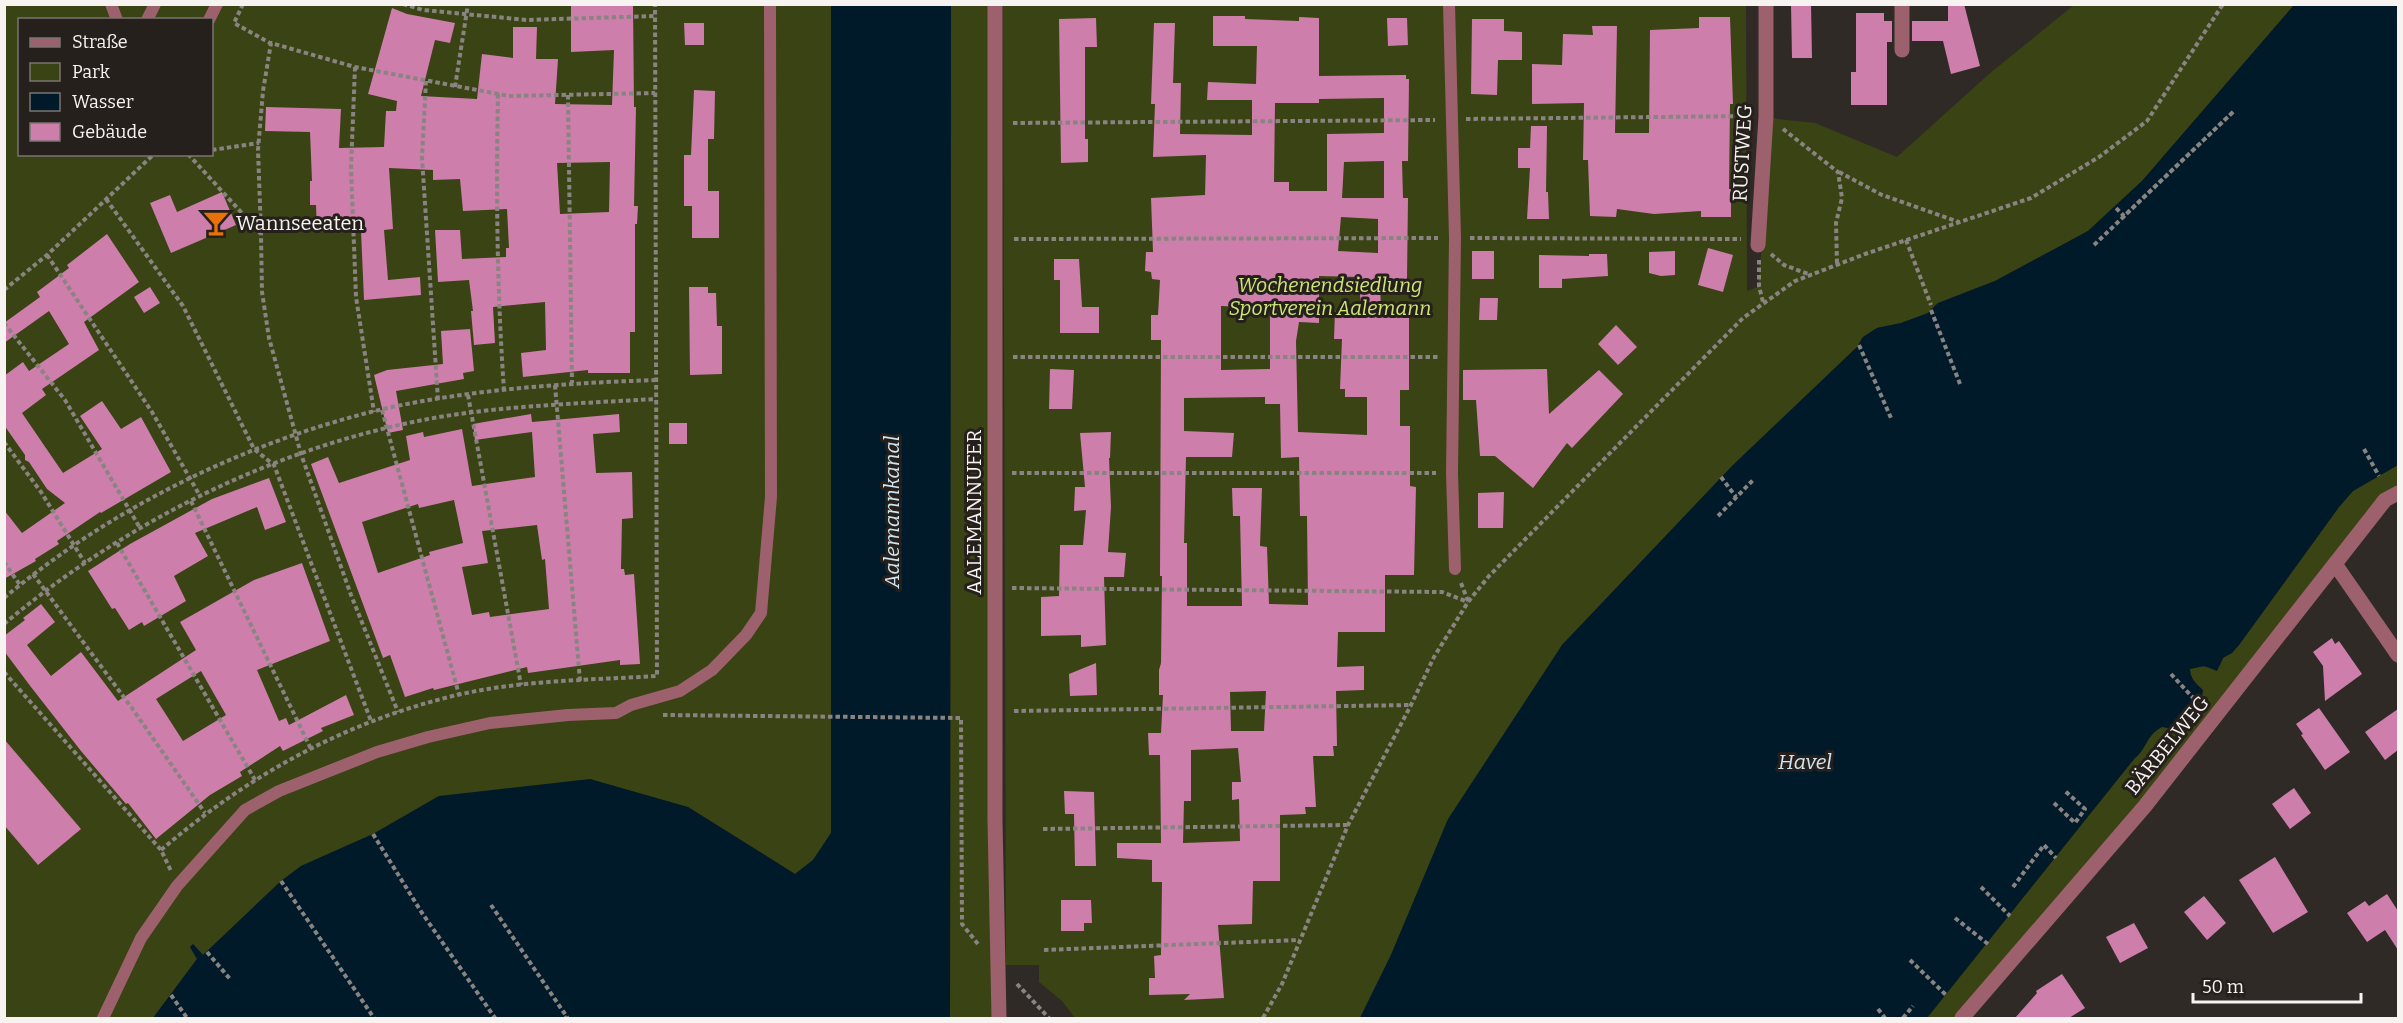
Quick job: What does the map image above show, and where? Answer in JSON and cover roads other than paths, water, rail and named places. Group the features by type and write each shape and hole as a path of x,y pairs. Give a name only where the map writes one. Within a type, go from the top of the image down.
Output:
{"street":[{"name":"AALEMANNUFER","path":"995,4 995,711 996,963 999,1018"},
{"name":"RUSTWEG","path":"1759,242 1766,116 1767,4"},
{"path":"1902,4 1902,50"},
{"name":"BÄRBELWEG","path":"1962,1018 2139,814 2385,500 2398,493"},
{"path":"2335,564 2398,655"}],"lane":[{"path":"148,18 155,4"},
{"path":"210,18 217,4"},
{"path":"103,1018 141,938 177,886 245,810 279,791 377,752 428,737 490,723 568,715 616,713 631,705 680,691 712,670 746,635 761,613 771,497 770,4"},
{"path":"1449,4 1455,238 1452,473 1455,569"}],"water":[{"name":"Aalemannkanal","path":"831,5 951,5 950,1018 153,1018 197,959 190,947 193,944 203,955 281,881 301,866 373,834 439,796 590,779 688,807 795,874 813,860 831,833"},
{"name":"Havel","path":"2294,5 2398,5 2398,465 2353,491 2239,645 2223,658 2217,671 2204,666 2190,669 2194,681 2203,690 2202,696 2175,729 2162,727 2153,734 2142,751 1927,1018 1360,1018 1390,957 1448,819 1562,645 1732,466 1857,347 1863,337 1877,328 1901,323 1928,313 1938,303 1995,281 2088,231 2142,181"}],"place":[{"name":"Wannseeaten","path":"216,223"}],"park label":[{"name":"Wochenendsiedlung Sportverein Aalemann","path":"1330,296"}]}
